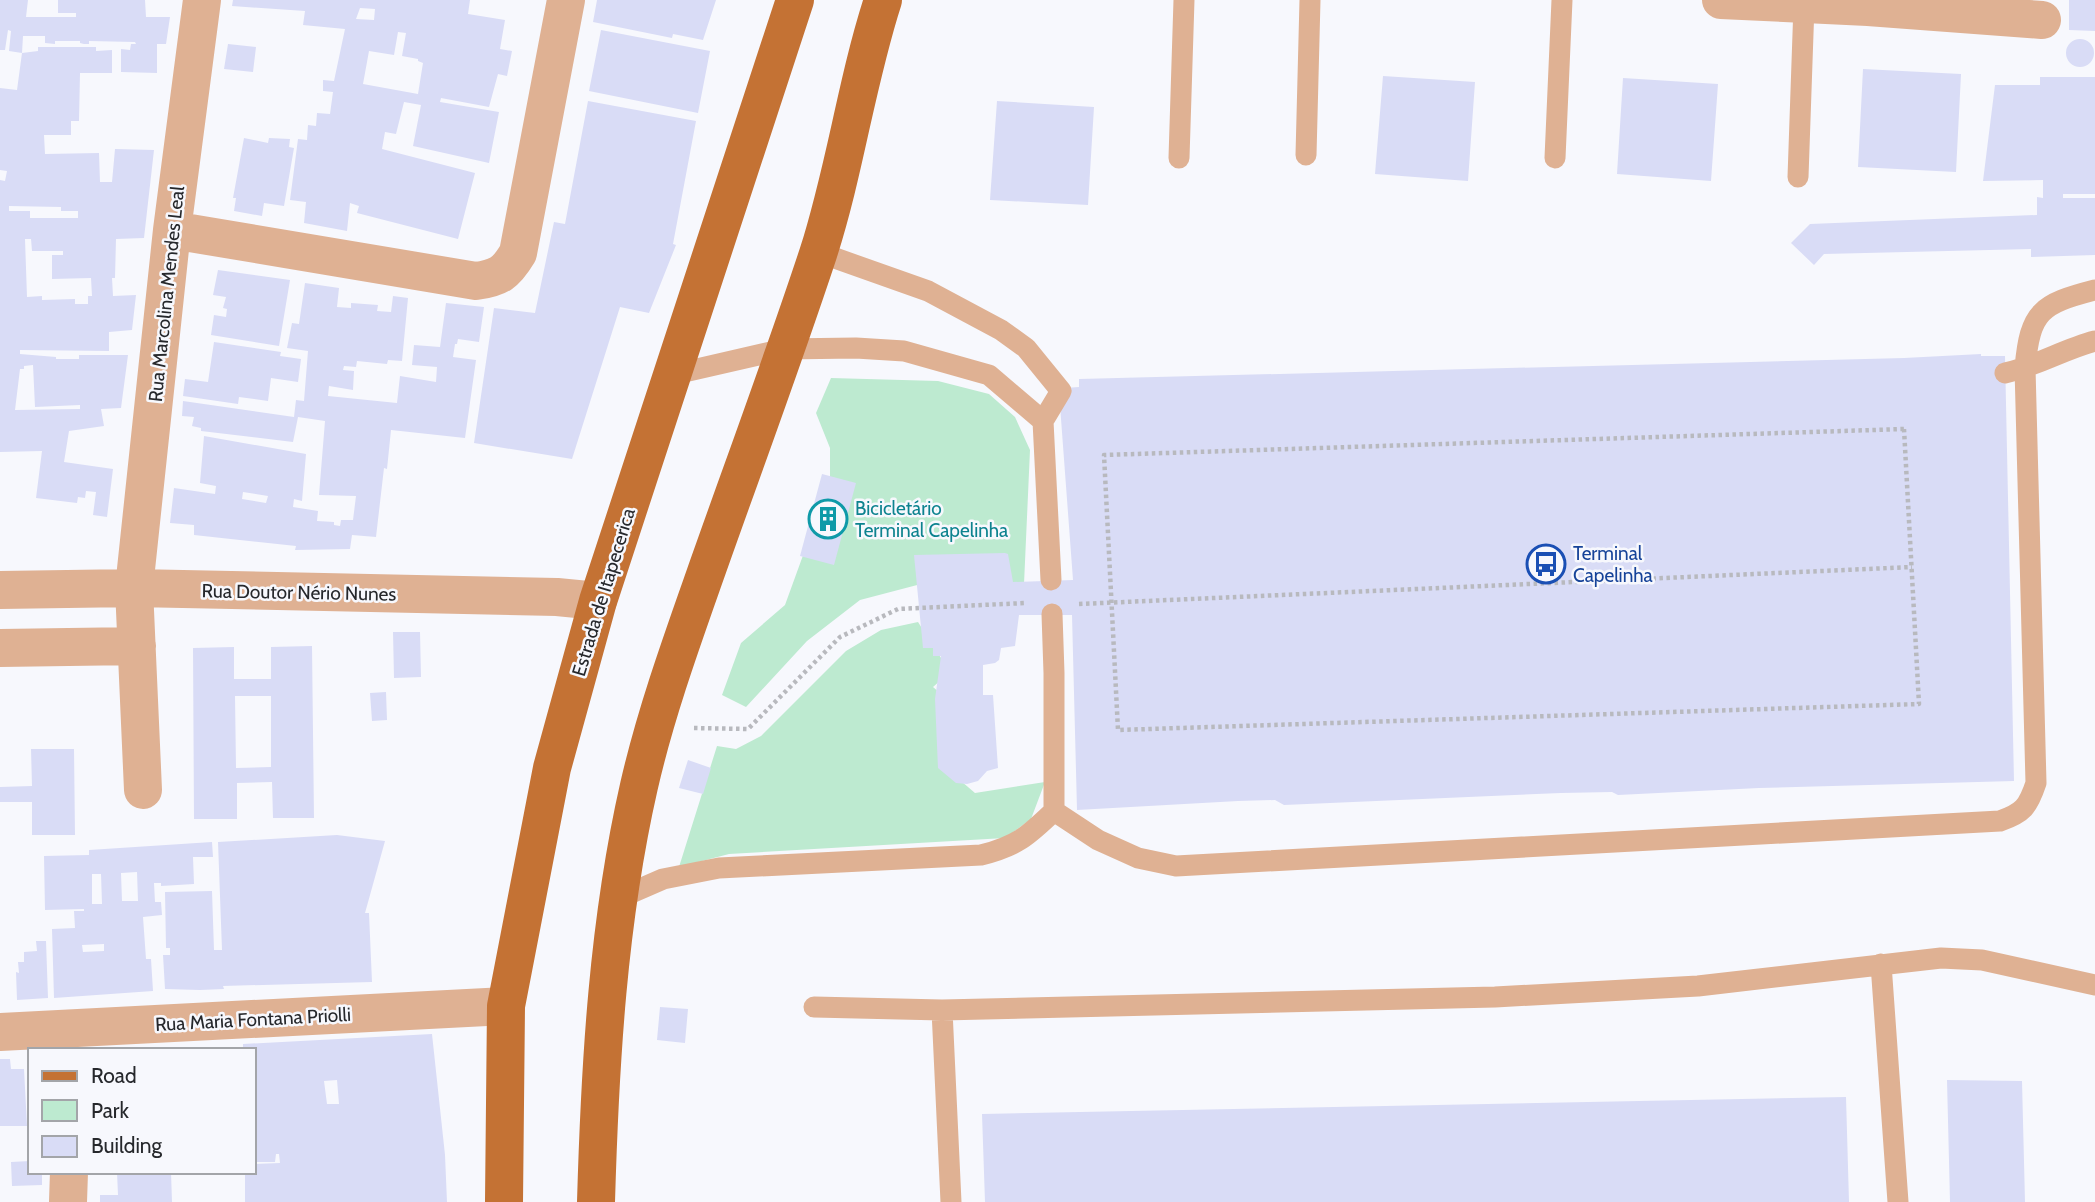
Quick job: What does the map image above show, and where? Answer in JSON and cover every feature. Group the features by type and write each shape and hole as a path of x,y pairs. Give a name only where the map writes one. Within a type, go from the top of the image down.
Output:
{"main road":[{"name":"Estrada de Itapecerica","path":"503,1202 506,1006 552,768 598,601 796,0"},
{"path":"596,1202 599,1108 617,899 639,786 654,727 687,627 818,252 860,90 869,0"},
{"path":"866,50 883,0"}],"street":[{"name":"Rua Marcolina Mendes Leal","path":"143,790 134,589 172,230 201,0"},
{"path":"172,230 475,281 493,279 509,268 518,253 566,0"},
{"path":"1721,0 1804,5 1868,3 2042,20"},
{"name":"Rua Doutor Nério Nunes","path":"0,590 134,589 557,597 598,601"},
{"path":"0,648 137,646"},
{"name":"Rua Maria Fontana Priolli","path":"0,1032 69,1039 506,1006"},
{"path":"68,1202 69,1174"}],"lane":[{"path":"1179,158 1184,0"},
{"path":"1306,155 1310,0"},
{"path":"1555,158 1562,0"},
{"path":"1798,177 1804,5"},
{"path":"818,252 928,291 1001,330 1026,348 1061,391 1044,421 1059,525 1051,580"},
{"path":"1054,811 1098,840 1128,854 1176,866 2000,821 2018,815 2030,801 2036,783 2021,634 2015,371 2033,322 2047,307 2065,298 2095,290"},
{"path":"2015,371 2070,348 2095,341"},
{"path":"671,375 784,349 856,348 904,351 989,375 1044,421"},
{"path":"617,899 663,879 719,868 981,855 1008,848 1030,834 1054,811 1064,673 1052,614"},
{"path":"814,1007 942,1010 1495,997 1698,986 1941,958 1982,960 2095,985"},
{"path":"1881,964 1898,1202"},
{"path":"942,1010 951,1202"}],"path":[{"path":"1904,429 1912,567 1919,704 1118,730 1104,455 1904,429"},
{"path":"1072,604 1912,567"},
{"path":"654,727 748,729 840,637 898,609 1026,603"}],"green space":[{"path":"831,378 938,381 989,394 1015,417 1030,450 1024,584 921,584 860,600 807,641 746,707 722,695 741,643 785,605 830,481 830,448 816,413"},
{"path":"918,622 950,672 933,687 954,705 954,775 975,793 1045,782 1031,819 1005,838 729,854 679,867 717,746 736,749 761,736 846,651 881,630"}],"building":[{"path":"0,0 28,0 26,17 76,17 76,13 58,13 58,0 145,0 146,17 170,17 166,44 157,44 157,73 121,72 121,49 130,50 131,44 136,44 135,42 89,41 89,44 84,44 80,41 55,41 55,44 45,43 45,36 23,36 22,53 9,51 11,31 8,30 5,50 0,50"},
{"path":"233,0 470,0 468,14 505,20 500,49 512,51 507,76 498,74 489,107 441,98 440,102 499,112 489,163 413,146 421,105 404,102 396,134 385,132 382,149 475,173 458,239 357,213 359,206 350,203 347,231 304,223 306,202 290,200 298,139 307,140 308,125 316,126 317,113 330,114 333,92 323,91 323,80 334,81 345,29 303,25 305,11 232,6","holes":["360,8 375,9 374,20 356,19","398,32 406,33 402,56 418,59 423,63 418,94 363,84 369,51 394,55"]},
{"path":"597,0 716,0 703,40 673,34 672,38 593,22"},
{"path":"2069,0 2095,0 2095,31 2069,30"},
{"path":"601,30 710,51 698,113 589,91"},
{"path":"2080,39 2090,43 2094,53 2090,63 2080,67 2070,63 2066,53 2070,43"},
{"path":"228,44 256,47 253,72 224,69"},
{"path":"38,47 96,47 96,51 112,50 112,73 80,73 79,121 71,121 71,135 44,135 45,154 99,153 100,182 112,182 115,149 154,150 144,238 116,239 113,296 136,295 132,330 109,332 109,351 20,350 20,354 56,359 79,359 79,355 128,355 121,408 101,409 104,426 69,431 64,462 113,469 107,517 93,515 96,492 86,491 85,498 78,497 77,503 36,498 42,451 0,452 0,180 5,181 7,171 0,170 0,88 17,90 22,53 38,51","holes":["9,206 61,207 61,211 78,211 78,218 30,218 30,211 9,211","25,239 31,239 32,251 63,251 63,255 52,255 52,279 91,278 92,296 88,296 88,304 75,304 75,299 42,300 42,296 27,297","33,365 35,407 80,405 80,409 15,410 20,369 24,369 24,366"]},
{"path":"1863,69 1961,74 1956,172 1858,167"},
{"path":"1383,76 1475,82 1468,181 1375,174"},
{"path":"2040,77 2095,77 2095,194 2063,194 2063,198 2095,198 2095,255 2031,257 2031,249 1824,254 1814,265 1791,243 1810,224 2037,215 2037,197 2043,198 2043,180 1983,181 1995,85 2040,85"},
{"path":"1623,78 1718,84 1711,181 1617,174"},
{"path":"588,101 696,121 673,244 676,245 649,313 620,307 572,459 474,443 494,308 535,313 554,222 565,224"},
{"path":"997,101 1094,107 1088,205 990,200"},
{"path":"244,138 268,143 269,138 290,139 289,147 294,148 284,206 264,203 262,216 234,211 236,198 233,198"},
{"path":"218,270 290,280 279,346 211,335 214,315 226,317 227,309 223,308 226,297 213,295"},
{"path":"305,283 339,288 337,307 351,308 351,303 378,305 377,311 391,312 393,296 408,298 402,361 388,360 387,364 357,361 356,367 344,366 343,370 354,371 353,390 329,386 328,396 397,403 400,376 436,382 437,367 412,365 414,345 440,347 446,303 484,307 479,342 458,339 453,357 476,360 465,438 391,430 376,537 352,535 350,549 295,550 296,546 194,535 194,525 170,523 174,488 215,494 216,486 200,483 204,436 306,454 302,501 294,499 293,507 318,511 317,521 334,522 334,525 340,526 341,520 353,520 356,496 319,495 325,421 298,417 293,442 201,431 201,428 192,426 194,417 182,416 183,401 294,417 296,400 304,401 308,351 287,348 292,323 299,324","holes":["243,492 268,496 266,503 242,499"]},
{"path":"214,342 281,352 280,356 301,359 298,382 271,378 268,401 239,397 238,404 183,396 185,379 208,382"},
{"name":"Terminal Capelinha","path":"1981,354 2005,356 2014,781 1618,795 1612,792 1561,793 1284,805 1275,800 1238,801 1077,810 1072,615 1019,615 1015,646 1001,648 999,660 983,665 983,695 993,695 998,768 987,771 978,781 967,784 956,783 938,768 935,699 941,656 933,656 933,648 923,648 914,555 1005,553 1008,554 1013,582 1073,580 1059,392 1064,388 1079,387 1079,379"},
{"name":"Bicicletário Terminal Capelinha","path":"822,474 856,483 834,565 800,556"},
{"path":"393,632 420,632 421,677 394,678"},
{"path":"312,646 314,818 273,818 272,782 237,783 237,819 194,819 193,648 234,647 234,679 271,679 271,647","holes":["235,696 271,696 271,767 236,768"]},
{"path":"386,692 387,720 372,721 370,693"},
{"path":"31,749 74,749 75,835 32,835 32,802 0,802 0,787 32,786"},
{"path":"688,760 711,768 703,794 679,788"},
{"path":"337,835 385,841 365,913 369,913 372,982 223,986 224,989 200,990 165,989 163,955 170,955 170,948 166,948 165,892 212,891 214,950 222,950 218,842"},
{"path":"212,842 213,857 193,857 194,884 161,886 161,883 154,883 155,902 161,902 162,915 143,917 146,959 151,959 153,991 54,998 52,929 75,928 74,911 84,909 45,910 44,856 89,855 89,850","holes":["137,872 138,901 122,901 121,873","92,874 101,874 102,904 92,904","104,944 104,951 83,952 82,945"]},
{"path":"36,941 46,941 48,998 17,1000 18,962 24,962 24,952 37,951"},
{"path":"660,1007 688,1009 685,1043 657,1040"},
{"path":"432,1034 445,1155 447,1202 245,1202 245,1174 256,1174 256,1164 280,1163 279,1154 276,1154 275,1162 256,1162 256,1048 243,1048 243,1044","holes":["337,1080 339,1104 327,1104 324,1081"]},
{"path":"0,1059 10,1059 11,1069 24,1069 27,1126 0,1126"},
{"path":"1947,1080 2022,1081 2025,1202 1950,1202"},
{"path":"1846,1097 1849,1202 985,1202 982,1114"},
{"path":"28,1161 28,1174 42,1174 42,1185 12,1186 11,1162"},
{"path":"117,1174 171,1174 172,1202 100,1202 100,1195 118,1195"}],"place":[{"name":"Bicicletário Terminal Capelinha","path":"828,519"},
{"name":"Terminal Capelinha","path":"1546,564"}]}
